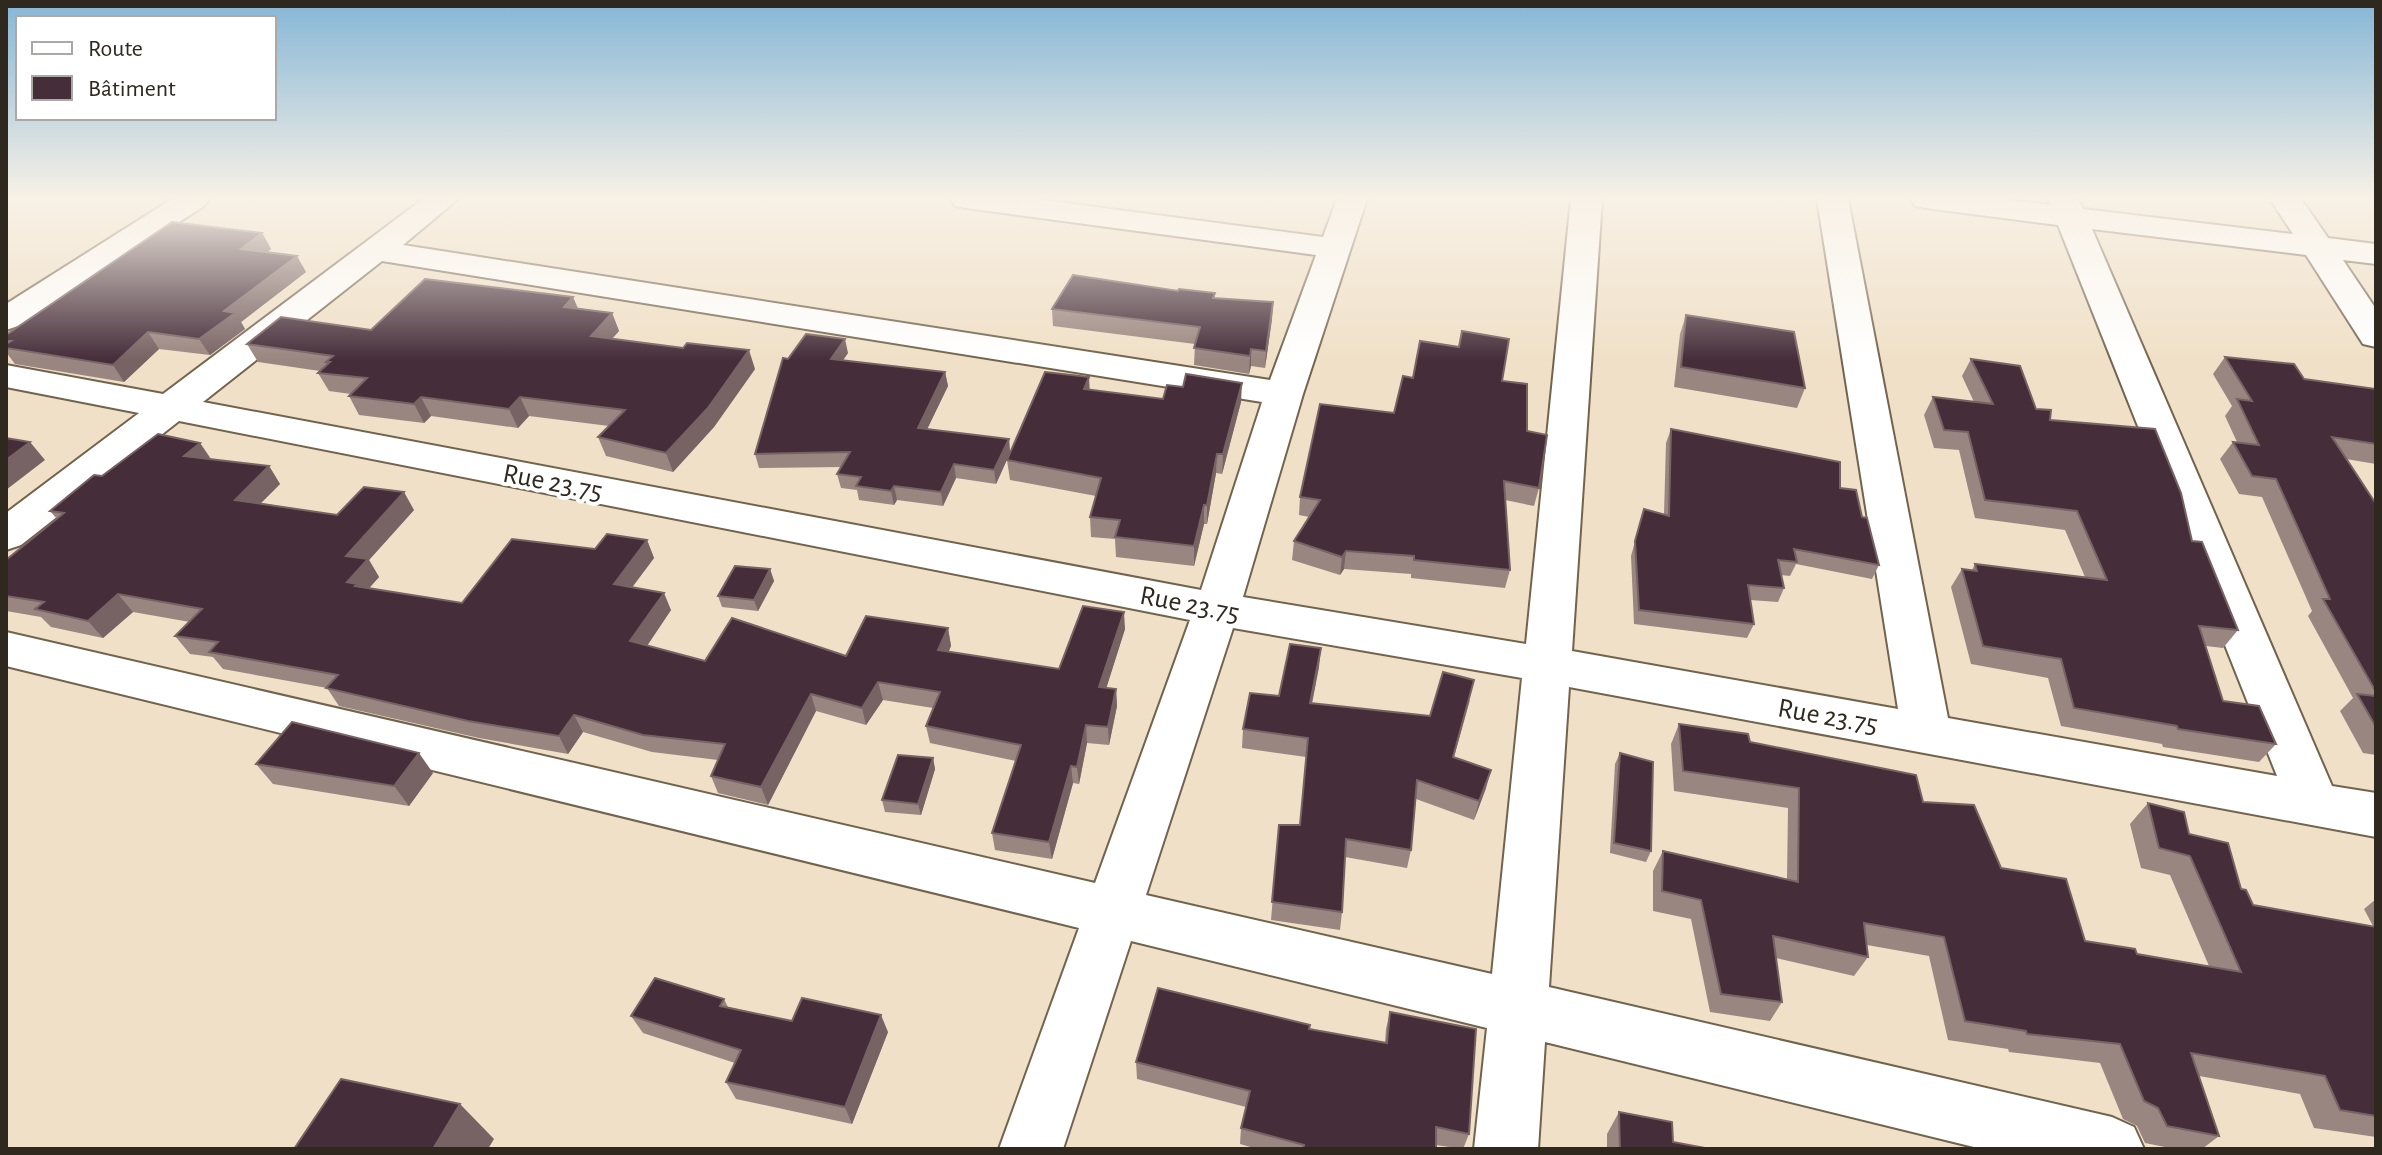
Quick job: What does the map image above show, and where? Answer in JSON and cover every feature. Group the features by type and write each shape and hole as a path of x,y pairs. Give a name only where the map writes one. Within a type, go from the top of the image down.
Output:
{"street":[{"path":"6,319 109,253"},
{"path":"6,535 370,253"},
{"path":"392,253 1284,394"},
{"path":"1031,1149 1217,609 1284,394 1332,253"},
{"path":"1506,1149 1582,253"},
{"path":"1842,253 1926,733"},
{"path":"2085,253 2314,803"},
{"path":"2321,253 2376,336"},
{"name":"Rue 23.75","path":"6,376 1217,609 1548,665 2376,815"},
{"path":"6,649 1518,1006 1983,1133 2112,1149"}],"building":[{"path":"127,253 272,253 297,256 224,311 235,313 199,339 148,332 113,365 6,348 11,341 6,341 6,335"},
{"path":"1073,275 1178,291 1215,293 1213,298 1273,302 1266,351 1251,349 1250,356 1194,348 1200,327 1052,309"},
{"path":"425,279 573,297 564,307 612,313 591,336 683,348 687,343 749,350 708,408 666,453 598,437 625,410 520,397 509,409 421,397 414,404 349,396 367,378 318,373 333,356 247,344 281,317 371,330"},
{"path":"1686,315 1794,332 1805,388 1681,367"},
{"path":"1462,331 1509,339 1502,381 1527,384 1527,431 1547,435 1539,488 1504,481 1510,570 1414,560 1414,556 1346,551 1342,557 1294,541 1320,500 1300,497 1320,404 1394,413 1403,376 1413,378 1420,341 1459,347"},
{"path":"806,334 845,339 831,359 945,372 918,428 1009,439 994,470 954,464 941,492 894,486 891,491 856,486 861,477 837,474 850,452 755,454 783,358 788,359"},
{"path":"2225,357 2294,364 2304,379 2376,389 2376,444 2332,437 2376,504 2376,692 2323,599 2330,599 2276,479 2252,476 2233,442 2259,445 2237,399 2252,401"},
{"path":"1971,359 2020,366 2036,409 2051,410 2050,420 2155,429 2181,493 2192,541 2202,542 2238,630 2199,626 2223,701 2259,706 2276,744 2178,729 2177,726 2074,708 2061,659 1983,646 1962,569 1977,571 1975,564 2107,580 2077,511 1985,500 1968,432 1944,430 1933,397 1993,404"},
{"path":"1045,372 1089,377 1084,389 1163,399 1167,385 1183,387 1186,374 1242,383 1223,454 1217,454 1207,505 1204,505 1194,546 1115,537 1120,520 1090,517 1101,478 1007,460"},
{"path":"1671,429 1840,462 1840,488 1856,490 1879,565 1794,549 1797,562 1778,560 1784,588 1748,585 1754,624 1639,610 1635,541 1644,509 1669,516"},
{"path":"158,434 200,443 184,456 269,466 235,500 337,515 364,487 404,492 346,556 368,559 347,582 357,584 355,586 462,603 512,539 595,549 607,534 647,540 614,584 664,593 630,641 705,661 732,618 846,656 866,616 948,628 938,650 1059,669 1083,606 1124,612 1099,687 1116,689 1108,727 1086,725 1077,767 1071,766 1049,842 992,833 1021,745 926,726 940,692 878,682 862,708 811,694 761,787 711,776 725,744 643,735 574,715 559,736 468,721 326,688 338,675 209,652 218,642 175,636 202,609 118,594 88,621 35,609 44,602 6,596 6,560 64,513 50,511 94,475 102,476"},
{"path":"6,438 30,442 6,460"},
{"path":"735,566 770,569 754,600 718,596"},
{"path":"1290,644 1321,648 1310,703 1430,716 1443,672 1474,680 1453,757 1491,770 1479,801 1417,780 1411,850 1346,839 1342,912 1272,902 1279,825 1300,825 1308,738 1243,729 1250,693 1279,696"},
{"path":"2357,694 2376,696 2376,727"},
{"path":"292,722 419,753 394,786 256,764"},
{"path":"1679,724 1748,734 1750,742 1916,775 1923,802 1974,805 2001,868 2066,879 2085,941 2135,949 2137,954 2241,972 2190,856 2159,848 2148,803 2184,812 2189,834 2228,843 2241,889 2246,890 2253,905 2376,927 2376,1116 2340,1110 2325,1076 2191,1053 2219,1136 2167,1126 2158,1108 2144,1101 2120,1044 2027,1034 2026,1031 1965,1021 1944,937 1864,923 1868,957 1773,936 1782,1002 1721,994 1701,900 1662,891 1663,851 1798,882 1799,788 1683,771"},
{"path":"1620,753 1653,762 1651,851 1614,843"},
{"path":"898,755 933,758 918,804 882,800"},
{"path":"655,978 724,999 720,1006 792,1021 802,998 881,1015 845,1107 726,1082 741,1050 631,1016"},
{"path":"1158,988 1310,1025 1309,1029 1387,1043 1390,1012 1476,1029 1469,1134 1436,1127 1436,1149 1303,1149 1304,1145 1241,1128 1250,1091 1136,1062"},
{"path":"341,1079 460,1104 433,1149 294,1149"},
{"path":"1619,1112 1672,1122 1673,1142 1710,1149 1620,1149"}]}
